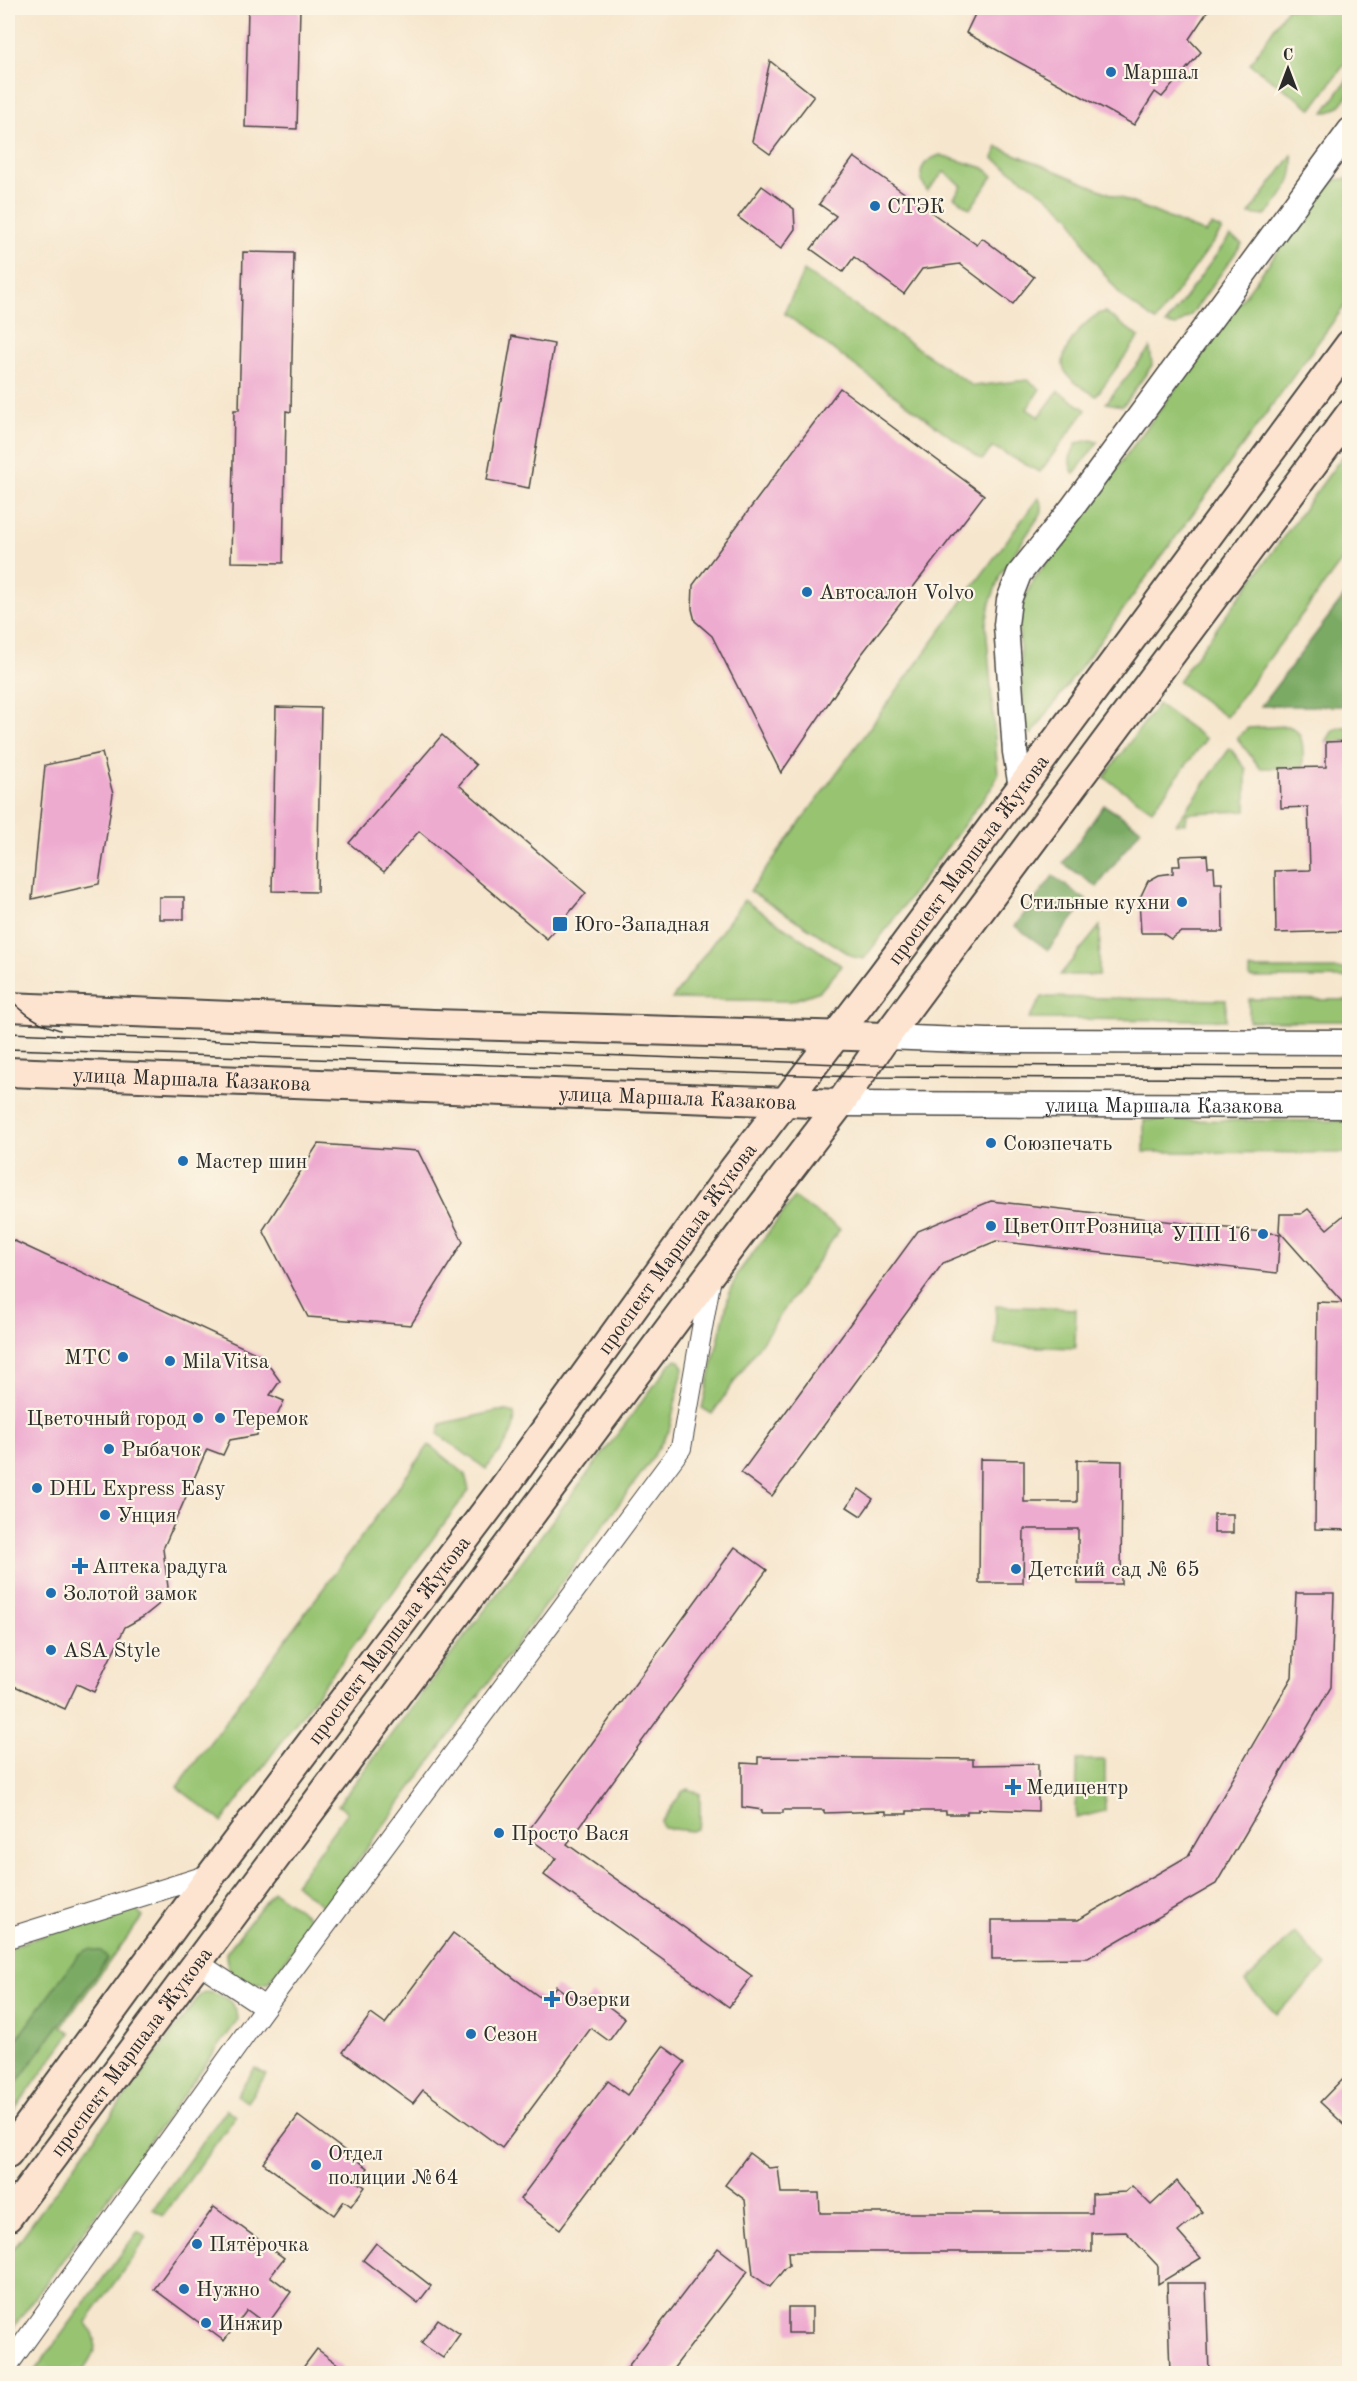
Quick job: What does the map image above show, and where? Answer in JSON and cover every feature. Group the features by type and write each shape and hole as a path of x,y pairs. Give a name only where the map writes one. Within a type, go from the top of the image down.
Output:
{"main road":[{"name":"проспект Маршала Жукова","path":"8,2153 212,1874 502,1490 733,1170 787,1102 1350,344"},
{"name":"проспект Маршала Жукова","path":"8,2217 713,1270 840,1104 886,1037 1346,422"},
{"path":"8,1007 433,1024 886,1037"},
{"name":"улица Маршала Казакова","path":"8,1072 840,1104"}],"street":[{"path":"1021,787 1015,752 1006,625 1009,600 1019,574 1072,508 1348,137"},
{"path":"886,1037 987,1041 1350,1042"},
{"name":"улица Маршала Казакова","path":"840,1104 1350,1106"},
{"path":"8,2365 265,2007 681,1448 713,1270"},
{"path":"8,1938 212,1874"},
{"path":"197,1962 265,2007"}],"green space":[{"path":"1287,8 1349,8 1349,58 1312,109 1250,64"},
{"path":"1349,77 1350,90 1345,99 1336,109 1324,112"},
{"path":"998,147 1205,233 1212,225 1222,230 1156,321 1122,297 1093,259 1070,216 1044,194 993,158"},
{"path":"940,155 984,168 993,176 970,209 954,197 962,186 944,172 927,191 922,179 922,169 928,161"},
{"path":"1292,155 1292,172 1282,196 1264,216 1249,214"},
{"path":"1349,178 1349,300 1032,734 1025,731 1019,628 1022,606 1032,582 1324,189 1335,180"},
{"path":"1230,236 1242,244 1191,315 1176,326 1166,324"},
{"path":"804,271 973,386 1028,380 1040,389 1027,409 1039,417 1058,391 1086,410 1040,472 993,447 982,460 784,313"},
{"path":"1105,312 1139,337 1096,396 1070,377 1064,369 1063,362 1069,344 1083,326 1090,319"},
{"path":"1150,348 1152,365 1127,401 1122,406 1106,403"},
{"path":"1091,440 1098,442 1074,474 1070,458 1077,443"},
{"path":"1349,450 1349,551 1226,717 1178,681"},
{"path":"1038,498 1042,504 1042,512 1001,573 990,603 986,624 998,775 992,787 864,959 854,957 750,891"},
{"path":"1349,590 1349,703 1341,706 1261,706"},
{"path":"1158,704 1206,739 1152,810 1104,777"},
{"path":"1288,726 1294,729 1301,738 1303,768 1260,768 1237,738 1248,728"},
{"path":"1349,727 1349,741 1326,742 1333,730"},
{"path":"1230,748 1246,769 1246,811 1187,813 1186,823 1176,824"},
{"path":"1104,805 1141,829 1097,887 1063,863"},
{"path":"1053,876 1087,901 1048,950 1015,926"},
{"path":"744,900 842,966 820,991 791,1001 672,999"},
{"path":"1100,926 1099,975 1060,975"},
{"path":"1250,969 1349,969 1349,978 1250,978"},
{"path":"1042,997 1226,1000 1226,1020 1029,1019"},
{"path":"1249,999 1349,1000 1349,1021 1249,1021"},
{"path":"1144,1120 1349,1121 1349,1153 1144,1152"},
{"path":"794,1198 840,1229 712,1414 702,1408 730,1291 738,1273"},
{"path":"996,1306 1076,1309 1075,1348 995,1345"},
{"path":"676,1360 681,1362 683,1369 669,1431 649,1463 324,1907 295,1884 347,1812 338,1805 671,1363"},
{"path":"498,1411 508,1411 514,1414 513,1429 506,1443 486,1469 438,1434 441,1424"},
{"path":"429,1445 465,1474 469,1490 222,1822 177,1787"},
{"path":"1077,1760 1105,1760 1105,1811 1076,1818"},
{"path":"689,1789 700,1794 700,1823 697,1829 692,1831 663,1828 661,1822 683,1791"},
{"path":"273,1891 315,1921 268,1983 252,1984 238,1979 233,1974 229,1969 226,1953"},
{"path":"132,1906 143,1916 62,2026 71,2033 8,2119 8,1950 18,1944"},
{"path":"1295,1933 1326,1966 1276,2014 1245,1982"},
{"path":"89,1949 101,1951 108,1958 8,2095 8,2051 79,1954"},
{"path":"207,1992 228,2000 235,2009 238,2020 8,2335 8,2256 200,1995"},
{"path":"255,2068 266,2075 247,2102 237,2095"},
{"path":"227,2109 236,2116 163,2216 153,2209"},
{"path":"138,2231 147,2238 86,2322 94,2336 95,2348 81,2373 33,2373"}],"building":[{"path":"248,8 300,8 297,129 245,127"},
{"name":"Маршал","path":"978,8 1210,8 1189,39 1201,52 1162,97 1155,92 1134,125 966,33"},
{"path":"770,61 814,96 770,154 752,141"},
{"path":"854,157 977,245 982,238 1034,277 1013,304 960,264 922,269 904,294 854,257 843,272 811,249 836,216 819,204"},
{"path":"762,186 794,209 795,229 781,249 738,217"},
{"path":"243,252 294,253 291,412 286,411 283,563 231,562 234,410 239,410"},
{"path":"512,336 554,344 529,488 487,480"},
{"path":"840,388 984,495 861,655 781,773 712,636 695,621 692,609 693,585"},
{"path":"276,707 321,708 317,892 272,891"},
{"path":"442,735 476,765 459,785 586,893 547,939 419,831 384,872 349,843"},
{"path":"1350,741 1350,931 1276,933 1275,871 1310,870 1308,807 1281,808 1280,768 1326,767 1326,742"},
{"path":"102,753 113,794 99,884 32,899 45,765"},
{"path":"1207,855 1208,867 1214,867 1215,883 1222,883 1223,932 1181,932 1171,939 1162,933 1141,933 1139,900 1148,881 1159,875 1173,873 1173,866 1180,866 1179,856"},
{"path":"159,897 184,897 184,919 159,919"},
{"path":"318,1144 418,1151 463,1242 411,1325 308,1317 263,1230"},
{"path":"991,1201 1280,1234 1277,1273 996,1241 943,1263 772,1496 741,1473 918,1231"},
{"path":"1308,1209 1327,1229 1350,1210 1350,1530 1315,1529 1317,1302 1343,1303 1279,1231 1280,1214 1301,1214"},
{"path":"8,1238 262,1356 280,1381 270,1395 284,1401 274,1422 260,1415 257,1435 230,1440 223,1455 207,1449 163,1549 168,1587 158,1605 125,1627 94,1692 77,1684 65,1709 8,1683"},
{"path":"980,1459 1024,1460 1024,1502 1077,1502 1077,1460 1122,1461 1121,1584 1078,1584 1078,1529 1024,1529 1023,1583 979,1583"},
{"path":"859,1489 873,1499 861,1516 847,1507"},
{"path":"1214,1514 1233,1514 1233,1533 1214,1533"},
{"path":"735,1547 767,1570 567,1844 752,1976 729,2007 544,1875 556,1858 525,1835"},
{"path":"1296,1593 1334,1593 1331,1687 1216,1884 1088,1958 992,1959 992,1920 1078,1920 1188,1856 1292,1677"},
{"path":"758,1757 973,1759 973,1765 1038,1764 1038,1811 978,1809 978,1811 967,1811 967,1814 946,1814 946,1811 907,1811 907,1814 886,1814 886,1811 824,1813 824,1810 783,1810 783,1813 762,1813 762,1810 742,1807 742,1763 758,1764"},
{"name":"Сезон","path":"453,1933 545,2001 556,1986 583,2006 592,1994 625,2019 609,2041 591,2028 502,2148 423,2090 413,2103 343,2052 371,2014 385,2024"},
{"path":"663,2046 685,2062 560,2229 520,2199 608,2081 627,2095"},
{"path":"1350,2071 1350,2130 1320,2102"},
{"name":"Отдел полиции №64","path":"298,2116 368,2168 358,2182 365,2187 351,2206 344,2201 334,2215 263,2163"},
{"path":"749,2153 769,2168 778,2167 781,2193 819,2193 820,2213 1092,2213 1092,2194 1125,2192 1132,2186 1151,2205 1177,2181 1202,2212 1178,2232 1201,2258 1158,2284 1158,2266 1126,2232 1092,2233 1092,2252 788,2252 789,2266 770,2287 753,2275 745,2200 725,2185"},
{"path":"214,2207 284,2258 270,2276 291,2292 267,2325 247,2310 224,2341 154,2289"},
{"path":"376,2243 431,2286 418,2303 363,2260"},
{"path":"718,2248 748,2271 670,2373 623,2373"},
{"path":"1167,2283 1206,2283 1209,2373 1170,2373"},
{"path":"788,2307 812,2307 812,2333 788,2333"},
{"path":"438,2319 460,2334 443,2358 421,2343"},
{"path":"317,2349 350,2373 299,2373"}],"tram line":[{"path":"8,997 31,1017 60,1030"},
{"path":"8,1033 867,1065 1350,1067"},
{"path":"8,1049 859,1077 1350,1079"}],"place":[{"name":"Маршал","path":"1111,72"},
{"name":"СТЭК","path":"875,206"},
{"name":"Автосалон Volvo","path":"807,592"},
{"name":"Стильные кухни","path":"1182,902"},
{"name":"Юго-Западная","path":"560,924"},
{"name":"Союзпечать","path":"991,1143"},
{"name":"Мастер шин","path":"183,1161"},
{"name":"ЦветОптРозница","path":"991,1226"},
{"name":"УПП 16","path":"1263,1234"},
{"name":"МТС","path":"123,1357"},
{"name":"MilaVitsa","path":"170,1361"},
{"name":"Цветочный город","path":"198,1418"},
{"name":"Теремок","path":"220,1418"},
{"name":"Рыбачок","path":"109,1449"},
{"name":"DHL Express Easy","path":"37,1488"},
{"name":"Унция","path":"105,1515"},
{"name":"Аптека радуга","path":"80,1566"},
{"name":"Детский сад № 65","path":"1016,1569"},
{"name":"Золотой замок","path":"51,1593"},
{"name":"ASA Style","path":"51,1650"},
{"name":"Медицентр","path":"1013,1787"},
{"name":"Просто Вася","path":"499,1833"},
{"name":"Озерки","path":"552,1999"},
{"name":"Сезон","path":"471,2034"},
{"name":"Отдел полиции №64","path":"316,2165"},
{"name":"Пятёрочка","path":"197,2244"},
{"name":"Нужно","path":"184,2289"},
{"name":"Инжир","path":"206,2323"}]}
